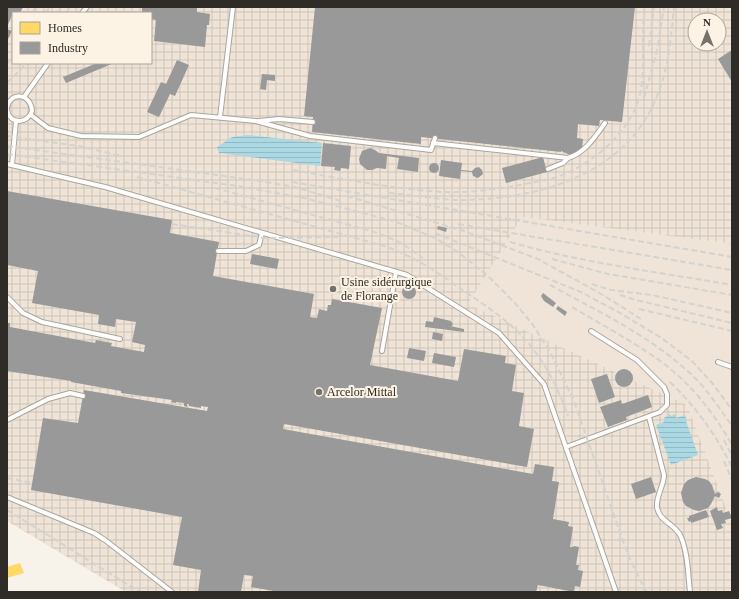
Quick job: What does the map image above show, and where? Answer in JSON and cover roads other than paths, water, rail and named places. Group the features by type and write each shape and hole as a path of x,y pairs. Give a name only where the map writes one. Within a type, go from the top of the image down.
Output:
{"lane":[{"path":"220,117 233,7"},
{"path":"24,97 47,64"},
{"path":"16,97 24,97 32,106 31,115 24,121 16,121 9,116 7,107 9,101 16,97"},
{"path":"31,115 48,128 81,136 139,137 191,115 256,121 310,136 431,150 434,141 568,158"},
{"path":"256,121 279,119 313,122"},
{"path":"16,121 9,164 105,187 407,275 499,333 544,384 616,592"},
{"path":"548,169 563,163 568,158 582,152 604,123"},
{"path":"218,251 246,251 260,244 262,233"},
{"path":"382,351 396,272"},
{"path":"7,297 23,313 42,322 120,339"},
{"path":"566,447 660,412 667,405 667,394 664,387 637,360 591,331"},
{"path":"718,362 732,367"},
{"path":"7,420 48,399 70,393 83,396"},
{"path":"649,416 664,475 664,482 659,490 657,508 660,517 674,527 681,536 686,555 690,592"},
{"path":"7,498 94,533 172,592"}],"water":[{"path":"248,135 322,143 320,166 219,153 217,147 232,137"},
{"path":"670,414 671,416 675,414 676,418 685,415 698,455 671,465 656,425 664,422 664,418"}],"railway":[{"path":"33,12 35,7"},
{"path":"46,12 50,7"},
{"path":"58,12 62,7"},
{"path":"67,12 70,7"},
{"path":"293,170 387,186 443,192 497,189 557,177 569,172 592,159 612,141 629,121 635,109 641,90 642,81 645,7"},
{"path":"649,46 654,7"},
{"path":"644,98 657,51 664,7"},
{"path":"389,193 458,200 488,199 518,195 547,188 575,178 601,164 624,146 643,123 657,96 667,63 674,7"},
{"path":"7,64 12,57"},
{"path":"7,83 26,64"},
{"path":"7,136 79,146 121,156"},
{"path":"7,146 260,181 295,187 344,202"},
{"path":"7,154 238,186 304,198 394,221 435,238 458,252 488,276 514,302 533,325 551,354 574,401 623,541 646,592"},
{"path":"137,177 384,246 405,254 424,264 492,310 521,335 536,353 549,373 560,394 568,416"},
{"path":"292,182 732,257"},
{"path":"215,188 378,233 401,243 423,258"},
{"path":"347,196 464,231 538,259 603,295 641,319"},
{"path":"172,224 265,238 338,237"},
{"path":"458,224 732,270"},
{"path":"435,233 581,292 620,313 660,337 692,361 713,384 732,410"},
{"path":"510,242 565,256 732,285"},
{"path":"552,259 608,274 732,295"},
{"path":"592,284 611,290 652,295 732,313"},
{"path":"550,285 627,327 663,351 697,380 711,396 732,426"},
{"path":"620,295 732,323"},
{"path":"572,307 646,351 679,376 708,408 725,432 732,445"},
{"path":"639,309 732,331"},
{"path":"670,382 705,422 732,467"},
{"path":"724,440 732,456"},
{"path":"724,461 732,480"},
{"path":"7,478 32,483"},
{"path":"7,510 140,592"}],"place":[{"name":"Usine sidérurgique de Florange","path":"333,289"},
{"name":"Arcelor Mittal","path":"319,392"}]}
